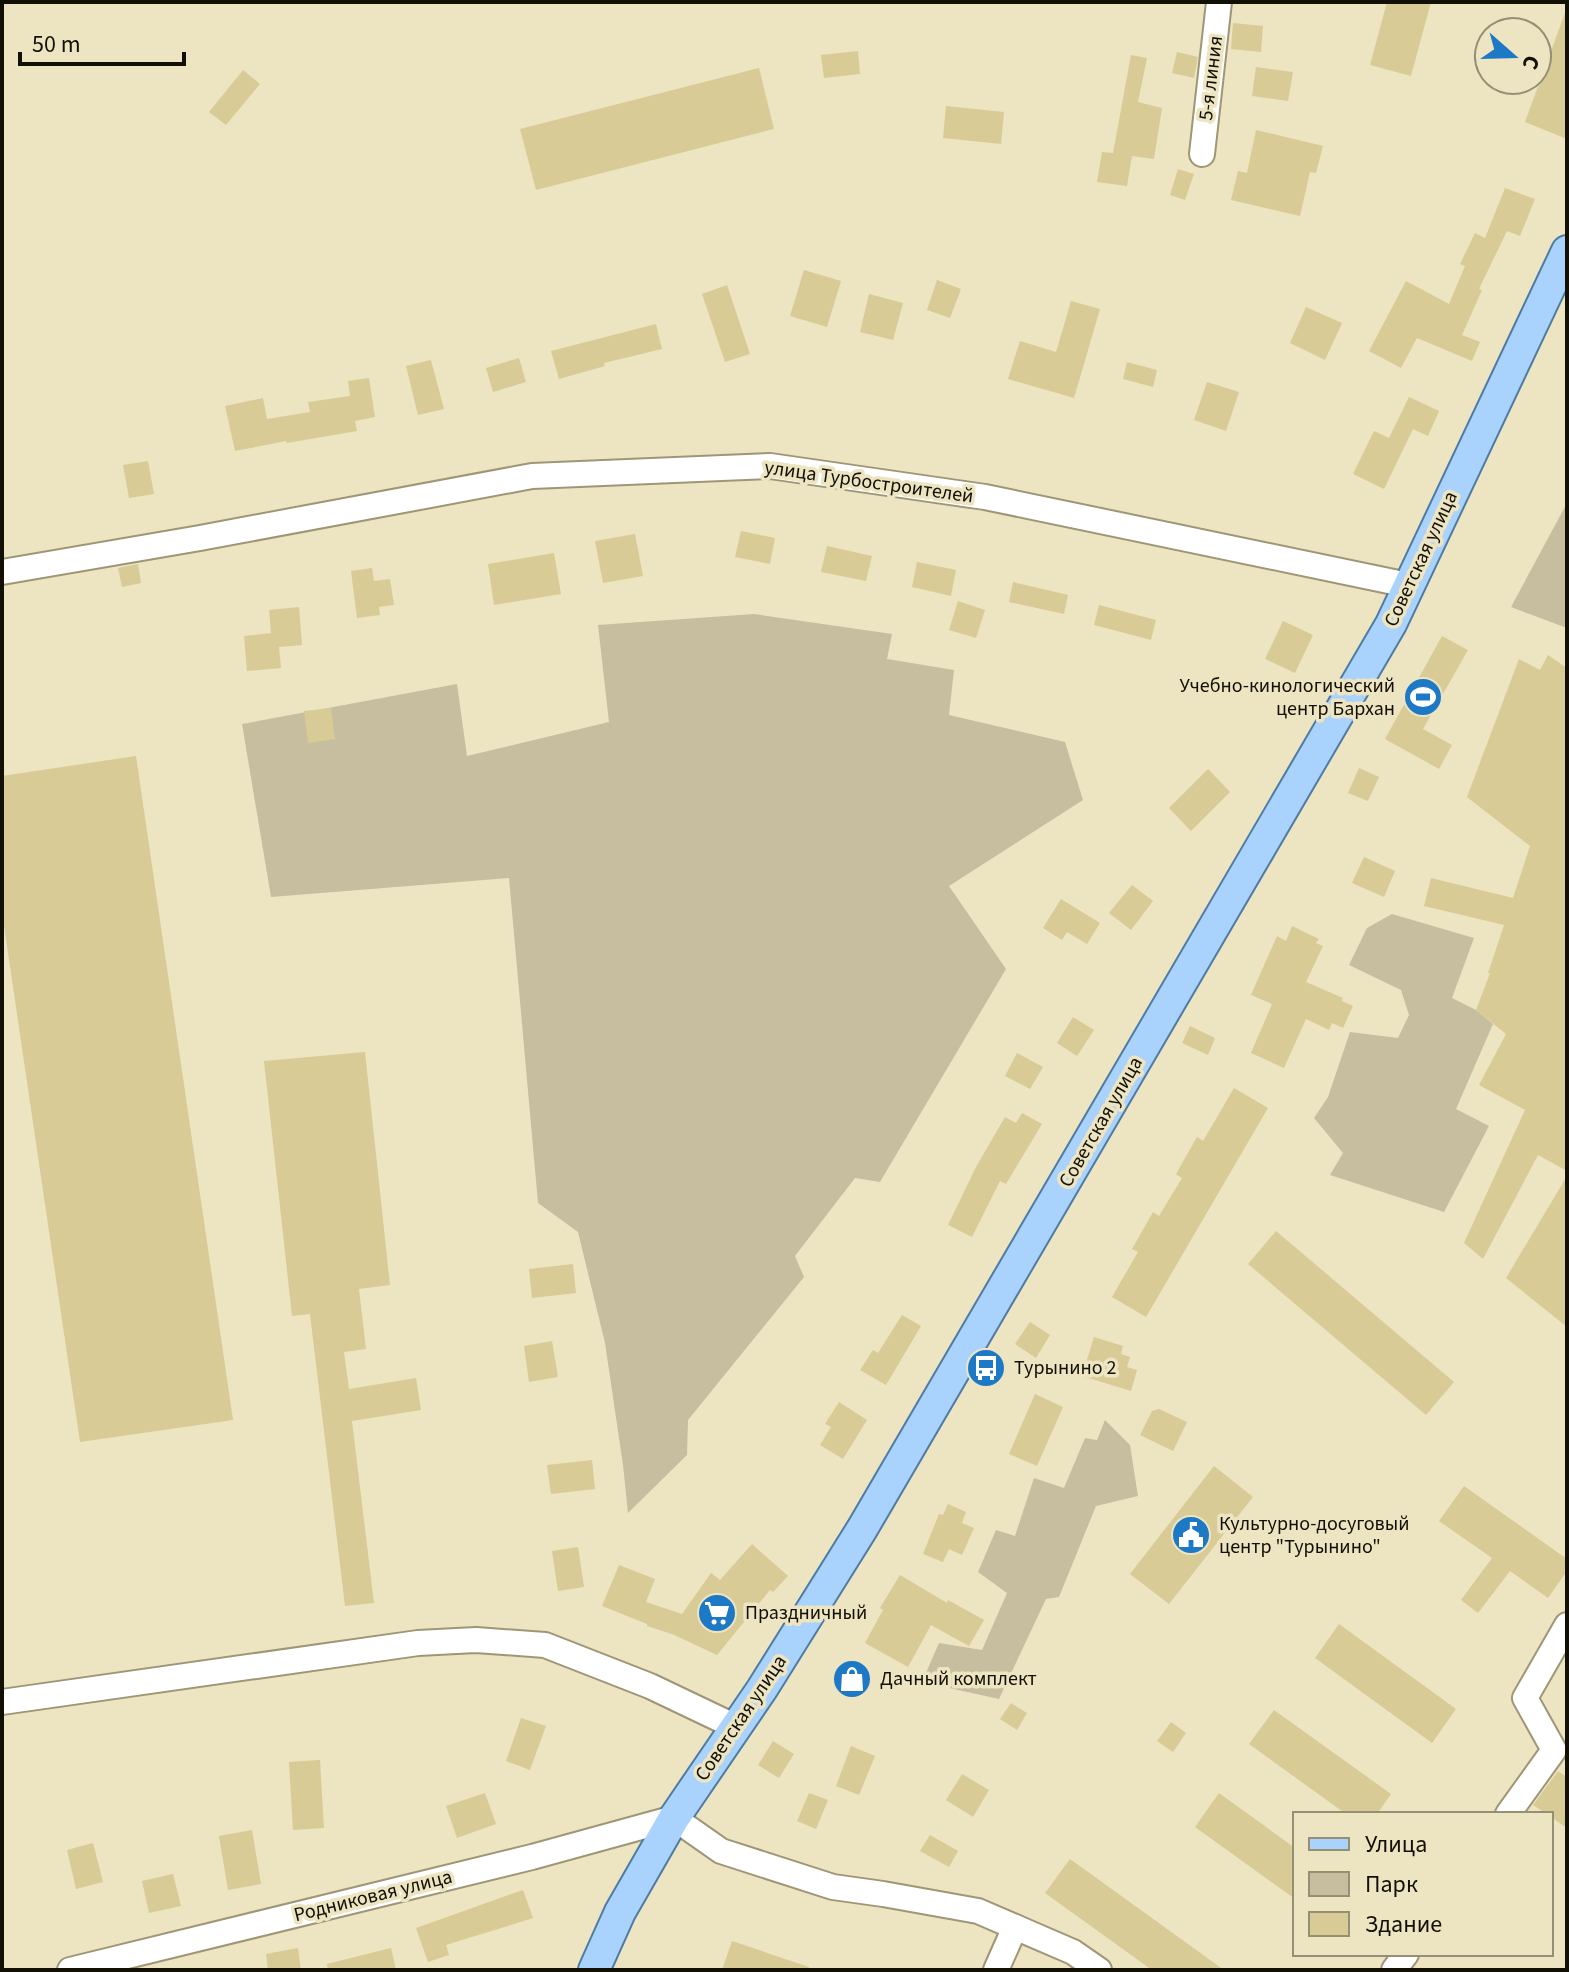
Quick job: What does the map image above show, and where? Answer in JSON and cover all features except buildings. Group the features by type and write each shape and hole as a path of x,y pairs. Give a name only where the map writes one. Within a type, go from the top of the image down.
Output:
{"main road":[{"name":"Советская улица","path":"594,1970 620,1912 674,1818 862,1529 1383,638 1567,251"}],"street":[{"name":"5-я линия","path":"1202,154 1219,2"},
{"name":"улица Турбостроителей","path":"2,572 532,476 770,466 985,497 1408,585"},
{"path":"1509,1812 1554,1750 1525,1698 1567,1625"},
{"path":"2,1702 418,1643 476,1640 545,1645 650,1686 736,1727"},
{"path":"674,1818 721,1851 833,1887 978,1911 1073,1952 1099,1970"},
{"name":"Родниковая улица","path":"70,1970 532,1857 674,1818"},
{"path":"996,1970 1015,1927"}],"green space":[{"path":"1567,503 1567,628 1511,607"},
{"path":"754,614 892,634 887,659 954,670 949,715 1065,742 1083,800 949,886 1006,969 880,1182 855,1178 795,1256 804,1277 688,1420 687,1455 628,1513 605,1343 578,1232 538,1203 509,878 271,897 242,724 457,684 467,756 609,722 598,625"},
{"path":"1392,914 1474,938 1452,998 1476,1010 1493,1024 1456,1109 1489,1126 1444,1212 1330,1175 1343,1153 1314,1118 1328,1097 1350,1032 1398,1038 1409,1015 1401,990 1349,965 1367,928"},
{"path":"1105,1420 1130,1445 1138,1496 1096,1506 1059,1597 1046,1599 999,1699 922,1682 939,1643 982,1650 1007,1593 978,1572 996,1530 1015,1536 1034,1478 1064,1488 1085,1438 1097,1440"}],"place":[{"name":"Учебно-кинологический центр Бархан","path":"1423,697"},
{"name":"Турынино 2","path":"986,1368"},
{"name":"Культурно-досуговый центр \"Турынино\"","path":"1191,1535"},
{"name":"Праздничный","path":"717,1613"},
{"name":"Дачный комплект","path":"852,1679"}]}
